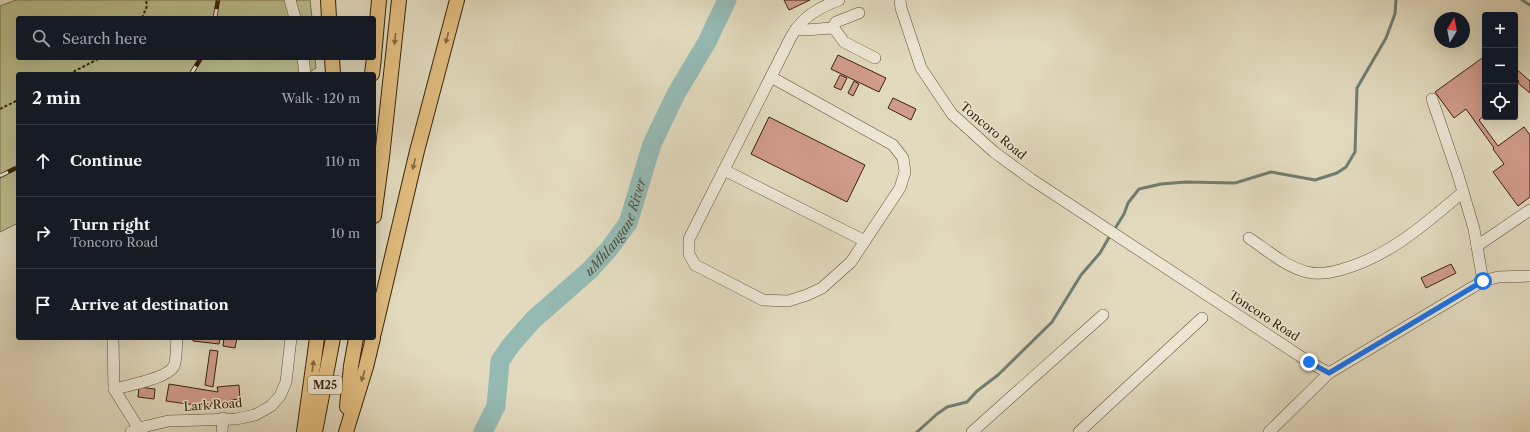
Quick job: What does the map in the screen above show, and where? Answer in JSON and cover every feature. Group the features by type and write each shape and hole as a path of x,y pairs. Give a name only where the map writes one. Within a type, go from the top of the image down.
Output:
{"main road":[{"path":"328,0 329,16"},
{"path":"376,34 379,0"},
{"path":"376,201 400,0"},
{"path":"376,325 417,151 457,0"},
{"path":"332,60 333,72"},
{"path":"372,72 374,60"},
{"path":"304,432 317,340"},
{"name":"M25","path":"315,432 333,340"},
{"name":"M25","path":"345,432 351,366 356,340"},
{"path":"345,432 366,367 373,340"}],"street":[{"path":"290,0 294,16"},
{"name":"Toncoro Road","path":"900,0 901,8 921,68 952,114 994,152 1031,179 1309,362 1329,373"},
{"path":"771,77 893,145 903,158 905,172 900,188 851,262 822,288 788,302 763,300 695,265 689,254 689,239 771,77 796,29 805,18 818,8 834,1"},
{"path":"832,28 836,22 859,13"},
{"path":"796,29 806,30 832,28 844,42 875,58"},
{"path":"303,60 305,72"},
{"path":"1432,99 1474,229 1483,281"},
{"path":"724,170 865,241"},
{"path":"1249,238 1296,269 1309,273 1326,274 1358,265 1383,252 1414,233 1463,192"},
{"path":"1477,246 1530,210"},
{"path":"1268,432 1329,373 1483,281 1498,277 1530,276"},
{"path":"972,432 1103,315"},
{"path":"1079,432 1202,318"},
{"path":"113,340 114,390 141,430"},
{"path":"114,390 160,376 168,372 173,367 175,360 177,340"},
{"name":"Lark Road","path":"141,430 168,421 223,418 236,419 255,415 271,406 280,396 286,382 291,340"},
{"path":"222,432 223,418"}],"path":[{"path":"143,16 147,6 146,0"},
{"path":"73,72 96,60"},
{"path":"0,109 16,101"}],"green space":[{"path":"16,0 310,0 312,16 16,16 16,60 315,60 316,68 310,72 16,72 16,224 0,232 0,6"}],"building":[{"path":"784,0 810,0 789,10"},
{"path":"838,55 886,78 879,92 831,69"},
{"path":"1482,58 1482,118 1479,120 1498,146 1524,127 1530,135 1530,197 1518,206 1493,172 1504,164 1466,109 1454,118 1435,92"},
{"path":"1518,71 1530,81 1530,93 1518,83"},
{"path":"840,75 847,78 841,90 834,87"},
{"path":"854,81 859,84 853,96 848,93"},
{"path":"893,98 916,109 911,120 888,108"},
{"path":"769,117 865,165 847,202 751,154"},
{"path":"1451,264 1456,273 1426,288 1421,278"},
{"path":"193,340 220,340 219,344"},
{"path":"224,340 237,340 235,348 223,346"},
{"path":"210,350 218,351 213,387 205,385"},
{"path":"169,384 218,392 217,387 239,385 240,399 231,400 232,405 224,405 224,402 219,402 219,404 211,403 210,407 166,401"},
{"path":"139,387 155,389 154,399 138,397"}],"waterway":[{"name":"uMhlangane River","path":"483,432 496,406 500,361 511,345 533,320 590,270 609,249 628,223 652,144 676,94 707,42 727,0"},
{"path":"1114,230 1124,214 1128,203 1139,189 1161,184 1186,182 1235,183 1271,172 1315,180 1337,173 1346,167 1355,152 1357,88 1386,38 1395,14 1396,0"},
{"path":"1522,0 1530,5"},
{"path":"917,432 947,407 967,402 977,391 998,375 1052,322 1081,275 1100,253 1111,234"}],"railway":[{"path":"215,16 218,0"},
{"path":"192,72 200,60"},
{"path":"0,176 16,168"}],"route":[{"path":"1309,362 1329,373 1483,281"}]}
